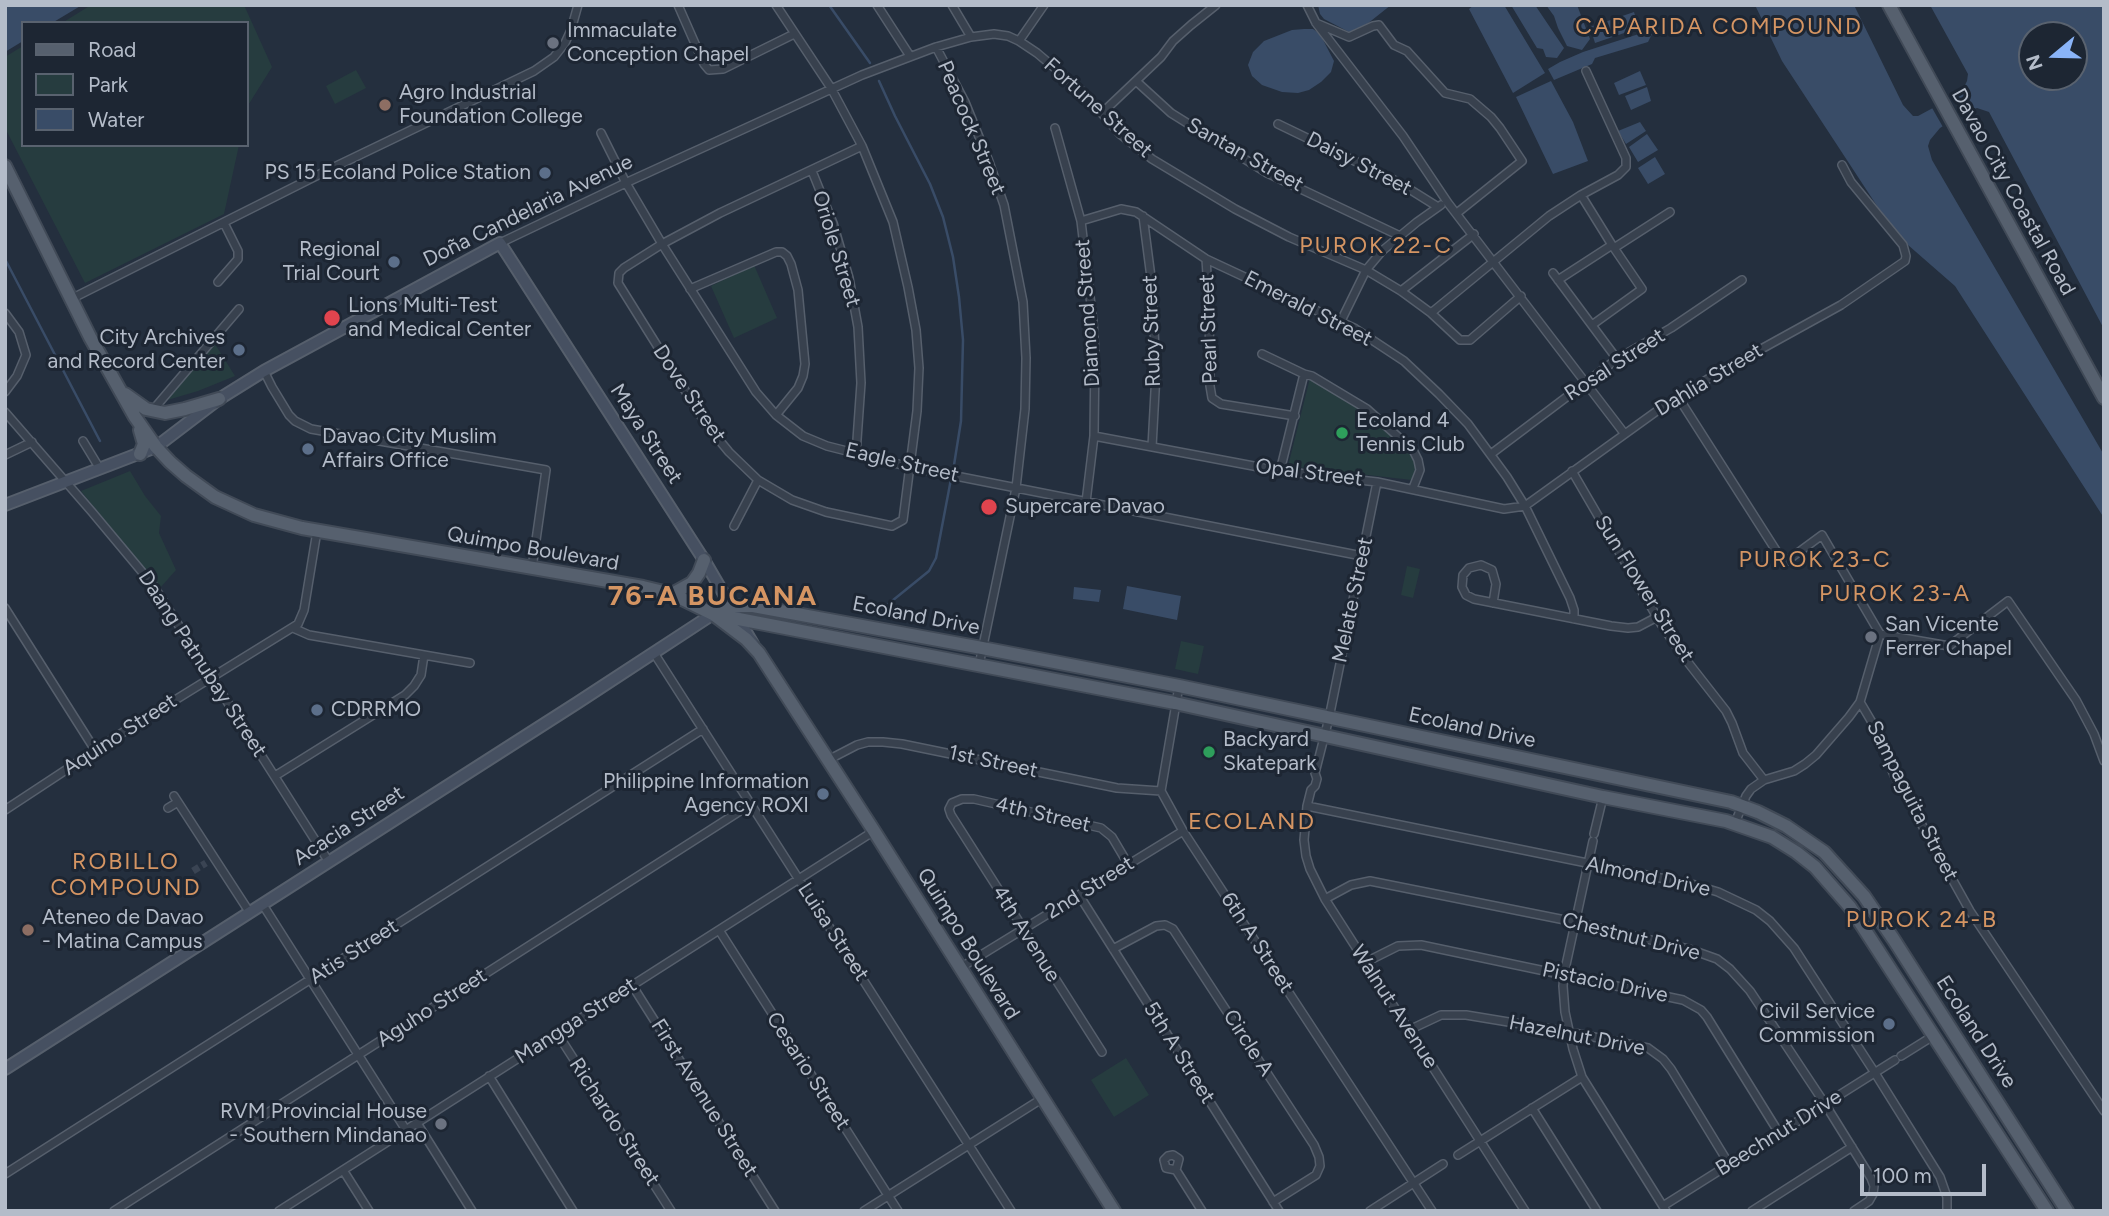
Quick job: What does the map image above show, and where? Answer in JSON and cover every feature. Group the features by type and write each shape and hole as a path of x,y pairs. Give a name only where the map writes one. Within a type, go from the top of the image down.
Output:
{"main road":[{"name":"Davao City Coastal Road","path":"1889,5 2104,398"},
{"name":"Quimpo Boulevard","path":"5,166 71,299 135,417 156,447 186,476 222,501 271,520 317,531 672,594 713,614 755,648 1114,1211"},
{"name":"Quimpo Boulevard","path":"5,171 13,183"},
{"path":"118,388 140,407 152,411 175,412 219,399"},
{"path":"135,417 143,440 141,454"},
{"path":"672,594 693,582 704,560"},
{"name":"Ecoland Drive","path":"713,614 733,606 757,606 982,648 1179,686 1742,805 1772,818 1824,852 1855,884 1894,940 2067,1211"},
{"name":"Ecoland Drive","path":"713,614 1175,703 1602,797 1735,823 1772,837 1805,858 1850,907 2047,1211"}],"street":[{"path":"71,299 324,172 534,71 560,50 571,30 578,5"},
{"path":"678,5 709,70 723,69 794,34"},
{"path":"776,5 831,88 862,146 893,222 916,330 919,368 910,467"},
{"path":"877,5 910,56"},
{"path":"952,5 971,37"},
{"path":"1019,41 1044,5"},
{"path":"1102,113 1161,57 1205,8 1216,5"},
{"path":"1307,5 1316,23 1403,136 1448,203 1624,433"},
{"path":"1316,23 1349,37 1379,25 1394,45 1407,51 1445,93 1470,99 1500,128 1522,160 1457,213"},
{"name":"Fortune Street","path":"936,47 971,37 994,34 1019,41 1083,92 1120,134 1152,159 1235,209 1289,237 1366,270 1401,291 1465,341 1470,340 1521,296"},
{"name":"Doña Candelaria Avenue","path":"5,505 156,447 219,399 264,370 500,243 831,88 936,47"},
{"name":"Peacock Street","path":"936,47 965,102 1004,205 1023,302 1025,409 1016,488 979,665"},
{"path":"1431,313 1549,216 1623,172 1627,163 1586,71"},
{"name":"Santan Street","path":"1136,81 1171,113 1268,173 1400,236"},
{"name":"Daisy Street","path":"1278,124 1398,182 1438,206"},
{"name":"Diamond Street","path":"1055,128 1081,221 1095,353 1094,436 1086,502"},
{"name":"Eagle Street","path":"601,133 626,183 662,244 756,392 776,415 803,436 827,446 910,467 1362,556"},
{"path":"662,244 720,213 862,146"},
{"name":"Dahlia Street","path":"1525,506 1678,397 1820,317 1905,261 1903,245 1851,182 1842,165"},
{"name":"Oriole Street","path":"812,171 849,278 858,327 862,383 856,454"},
{"path":"1581,195 1642,289 1592,325"},
{"path":"1341,321 1366,270 1400,236 1438,206 1448,203"},
{"name":"Emerald Street","path":"1081,221 1129,209 1206,259 1341,321 1386,348 1422,377 1468,424 1525,506 1572,604 1574,619"},
{"path":"1617,359 1556,276 1613,247 1670,212"},
{"name":"Ruby Street","path":"1143,216 1152,285 1156,373 1152,447"},
{"path":"218,282 238,259 237,250 224,223"},
{"path":"1401,291 1474,234"},
{"name":"Maya Street","path":"500,243 733,606 755,648"},
{"name":"Dove Street","path":"662,244 619,273 619,289 706,424 729,452 758,480 792,500 826,512 892,526 903,520 910,467"},
{"path":"690,289 771,254 782,252 787,256 798,290 805,364 798,387 776,415"},
{"name":"Pearl Street","path":"1206,259 1212,398 1221,404 1294,416"},
{"name":"Rosal Street","path":"1491,454 1617,359 1671,328 1742,280"},
{"path":"152,411 239,309"},
{"path":"5,313 19,332 26,355 17,376 5,392"},
{"path":"1262,354 1312,376 1367,409 1413,450 1420,470 1413,488"},
{"path":"264,370 289,415 311,429 546,470 532,569"},
{"path":"1280,471 1304,374"},
{"path":"1678,397 1784,563 1822,535 1880,635 1860,702 1816,755 1794,771 1764,780 1751,789 1735,823"},
{"name":"Daang Patnubay Street","path":"5,412 153,585 330,862"},
{"name":"Opal Street","path":"1094,436 1280,471 1413,488 1504,509 1525,506"},
{"path":"83,441 100,469"},
{"path":"5,456 32,442"},
{"name":"Sun Flower Street","path":"1572,471 1657,617 1720,704 1732,723 1743,753 1764,780"},
{"path":"734,526 758,480"},
{"name":"Melate Street","path":"1324,736 1377,482"},
{"path":"317,531 304,610 301,620 293,628 309,635 470,663"},
{"path":"1493,603 1496,584 1492,570 1481,565 1469,568 1462,579 1464,591 1470,597 1493,603 1628,628 1638,627 1657,617"},
{"path":"1880,635 1949,646 2008,601 2076,700 2094,734 2104,761"},
{"path":"5,608 95,750"},
{"name":"Acacia Street","path":"5,1069 713,614"},
{"name":"Aquino Street","path":"5,810 95,750 293,628"},
{"name":"Luisa Street","path":"654,653 1011,1211"},
{"path":"275,776 405,695 421,676 424,655"},
{"path":"1161,790 1179,686"},
{"name":"Sampaguita Street","path":"1860,702 1873,724 1894,775 1970,911 2104,1111"},
{"name":"Atis Street","path":"5,1174 703,729"},
{"name":"Walnut Avenue","path":"1324,736 1315,773 1316,782 1307,806 1304,840 1310,869 1325,899 1525,1211"},
{"name":"1st Street","path":"828,760 868,742 893,743 1117,788 1161,790"},
{"name":"6th A Street","path":"1161,790 1183,831 1432,1211"},
{"path":"1602,797 1564,974 1563,999 1569,1032 1583,1077 1665,1208"},
{"path":"168,808 176,799 250,913"},
{"name":"4th Street","path":"951,815 949,809 952,803 962,799 974,799 1101,828 1112,837 1128,864"},
{"name":"Aguho Street","path":"114,1211 751,804"},
{"name":"Almond Drive","path":"1307,806 1695,885 1718,892 1756,910 1770,921 1794,948 1940,1177 1947,1197 1947,1211"},
{"name":"4th Avenue","path":"951,815 1102,1052"},
{"name":"Mangga Street","path":"279,1211 874,831"},
{"name":"2nd Street","path":"960,968 1183,831"},
{"path":"205,863 214,858"},
{"name":"Chestnut Drive","path":"1325,899 1351,885 1370,881 1575,922 1689,949 1717,959 1750,991 1871,1178 1873,1194 1869,1201 1854,1211"},
{"name":"5th A Street","path":"1079,895 1279,1211"},
{"path":"263,905 406,1130"},
{"name":"Circle A","path":"1113,949 1156,926 1165,925 1173,929 1314,1145 1320,1166 1316,1175 1273,1202"},
{"name":"Cesario Street","path":"719,930 898,1211"},
{"name":"Pistacio Drive","path":"1366,962 1390,949 1409,944 1683,999 1707,1017 1779,1133"},
{"name":"First Avenue Street","path":"632,985 775,1211"},
{"name":"Hazelnut Drive","path":"1409,1030 1432,1017 1453,1014 1638,1045 1656,1053 1671,1069 1729,1164"},
{"name":"Richardo Street","path":"557,1033 671,1211"},
{"name":"Beechnut Drive","path":"1665,1208 1729,1164 1933,1035"},
{"path":"489,1076 573,1211"},
{"path":"1458,1155 1583,1077"},
{"path":"864,1211 1043,1098"},
{"path":"1532,1108 1597,1211"},
{"path":"417,1123 472,1211"},
{"path":"1752,1211 1852,1147"},
{"path":"1370,1211 1443,1164"},
{"path":"343,1170 369,1211"},
{"path":"1176,1170 1202,1211"}],"green space":[{"path":"91,5 244,5 272,67 248,105 248,21 65,21"},
{"path":"21,47 21,147 239,147 224,214 85,283 5,128 5,57"},
{"path":"356,70 366,88 335,104 326,86"},
{"path":"754,265 777,318 734,338 711,286"},
{"path":"215,344 235,376 164,401"},
{"name":"Ecoland 4 Tennis Club","path":"1310,378 1359,407 1411,454 1416,465 1412,480 1288,466"},
{"path":"130,471 161,516 159,533 176,570 160,588 81,491"},
{"path":"1407,566 1420,569 1413,598 1401,595"},
{"path":"1181,641 1204,646 1198,674 1175,669"},
{"path":"1126,1058 1149,1095 1114,1117 1091,1080"}],"water":[{"path":"5,5 82,5 55,21 21,21 21,42 5,52"},
{"path":"1318,5 1391,5 1362,28 1349,32 1324,19"},
{"path":"1474,5 1504,5 1545,73 1513,93 1469,9"},
{"path":"1511,5 1535,5 1564,48 1557,58 1546,57 1543,49 1537,48"},
{"path":"1546,5 1577,5 1590,39 1582,50 1567,46 1554,16"},
{"path":"1755,5 1854,5 1903,105 1913,116 1918,116 1962,91 1968,74 1930,5 2104,5 2104,329 1989,112 1977,108 1966,112 1940,128 1928,146 1932,160 2104,455 2104,518 1955,286 1908,245 1879,209 1782,61"},
{"path":"1634,12 1639,28 1595,43 1590,27"},
{"path":"1313,29 1320,34 1334,61 1331,72 1321,82 1298,93 1282,92 1262,85 1252,76 1248,65 1253,52 1264,41 1292,30"},
{"path":"1645,32 1652,34 1648,42 1595,58 1592,64 1554,80 1548,69 1583,52"},
{"path":"1640,71 1646,85 1619,95 1614,83"},
{"path":"1551,81 1573,122 1588,161 1553,174 1516,97"},
{"path":"1647,87 1651,101 1631,110 1625,96"},
{"path":"1640,122 1646,131 1626,144 1618,131"},
{"path":"1647,134 1658,150 1638,162 1629,147"},
{"path":"1655,157 1665,174 1648,184 1638,168"},
{"path":"1127,586 1181,596 1177,620 1123,609"},
{"path":"1074,587 1101,590 1099,602 1073,599"}],"pier":[{"path":"1953,94 1965,117 1944,129 1931,106"}],"waterway":[{"path":"829,5 870,63"},
{"path":"879,81 930,184 943,217 953,257 963,340 961,421 954,465"},
{"path":"5,259 100,441"},
{"path":"871,615 929,571 936,558 951,479"}],"tunnel":[{"path":"193,871 206,863"}],"place":[{"name":"Immaculate Conception Chapel","path":"553,43"},
{"name":"Agro Industrial Foundation College","path":"385,105"},
{"name":"PS 15 Ecoland Police Station","path":"545,173"},
{"name":"Regional Trial Court","path":"394,262"},
{"name":"Lions Multi-Test and Medical Center","path":"332,318"},
{"name":"City Archives and Record Center","path":"239,350"},
{"name":"Ecoland 4 Tennis Club","path":"1342,433"},
{"name":"Davao City Muslim Affairs Office","path":"308,449"},
{"name":"Supercare Davao","path":"989,507"},
{"name":"San Vicente Ferrer Chapel","path":"1871,637"},
{"name":"CDRRMO","path":"317,710"},
{"name":"Backyard Skatepark","path":"1209,752"},
{"name":"Philippine Information Agency ROXI","path":"823,794"},
{"name":"Ateneo de Davao - Matina Campus","path":"28,930"},
{"name":"Civil Service Commission","path":"1889,1024"},
{"name":"RVM Provincial House - Southern Mindanao","path":"441,1124"}],"district":[{"name":"CAPARIDA COMPOUND","path":"1719,27"},
{"name":"PUROK 22-C","path":"1376,246"},
{"name":"PUROK 23-C","path":"1815,560"},
{"name":"PUROK 23-A","path":"1895,594"},
{"name":"76-A BUCANA","path":"713,597"},
{"name":"ECOLAND","path":"1252,822"},
{"name":"ROBILLO COMPOUND","path":"126,875"},
{"name":"PUROK 24-B","path":"1922,920"}]}
